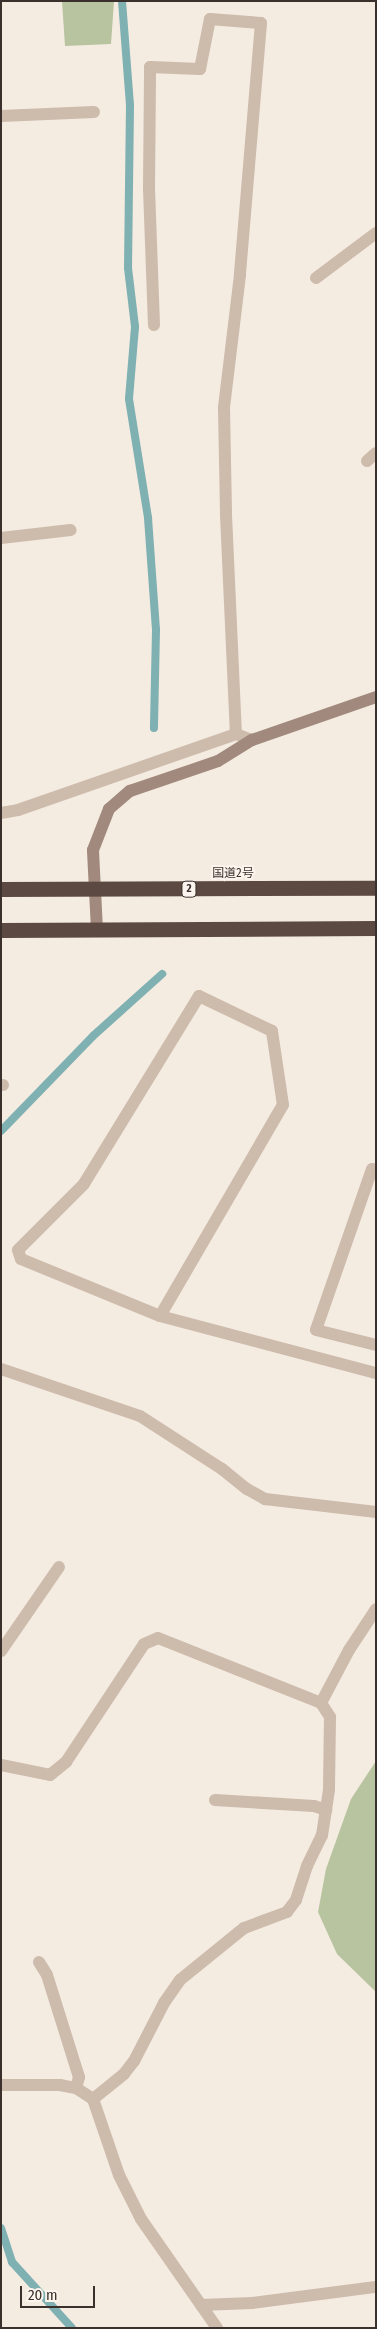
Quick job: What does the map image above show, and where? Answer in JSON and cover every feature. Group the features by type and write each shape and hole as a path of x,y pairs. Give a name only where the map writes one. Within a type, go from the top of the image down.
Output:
{"highway":[{"name":"国道2号","path":"1,889 376,888"},
{"path":"1,930 376,928"}],"street":[{"path":"154,324 149,190 150,68 200,69 210,19 261,23 240,275 224,408 226,515 236,734"},
{"path":"1,116 94,112"},
{"path":"316,278 376,233"},
{"path":"1,538 71,530"},
{"path":"97,930 93,850 109,809 130,791 218,761 252,740 376,697"},
{"path":"1,813 18,810 236,734 252,740"},
{"path":"160,1316 282,1105 272,1031 200,996 84,1184 18,1250 21,1259 160,1316 376,1373"},
{"path":"376,1171 372,1169 316,1330 376,1345"},
{"path":"1,1369 140,1416 222,1468 246,1489 265,1499 376,1512"},
{"path":"1,1651 59,1567"},
{"path":"321,1703 349,1650 376,1610"},
{"path":"1,1765 50,1775 66,1762 144,1644 158,1638 321,1703 330,1717 326,1810 322,1835 306,1866 296,1900 286,1912 244,1928 180,1980 164,2002 134,2061 124,2074 93,2099"},
{"path":"215,1800 314,1806 326,1810"},
{"path":"40,1962 47,1975 79,2077 76,2088"},
{"path":"1,2085 60,2085 76,2088 93,2099 119,2175 141,2219 217,2328"},
{"path":"201,2305 252,2303 376,2287"}],"green space":[{"path":"62,1 114,1 111,44 65,46"},
{"path":"376,1761 376,1992 337,1954 318,1912 326,1869 351,1799"}],"waterway":[{"path":"122,1 130,105 128,268 135,327 129,399 148,518 156,630 154,728"},
{"path":"1,1131 93,1036 162,974"},
{"path":"1,2228 12,2262 72,2328"}]}
